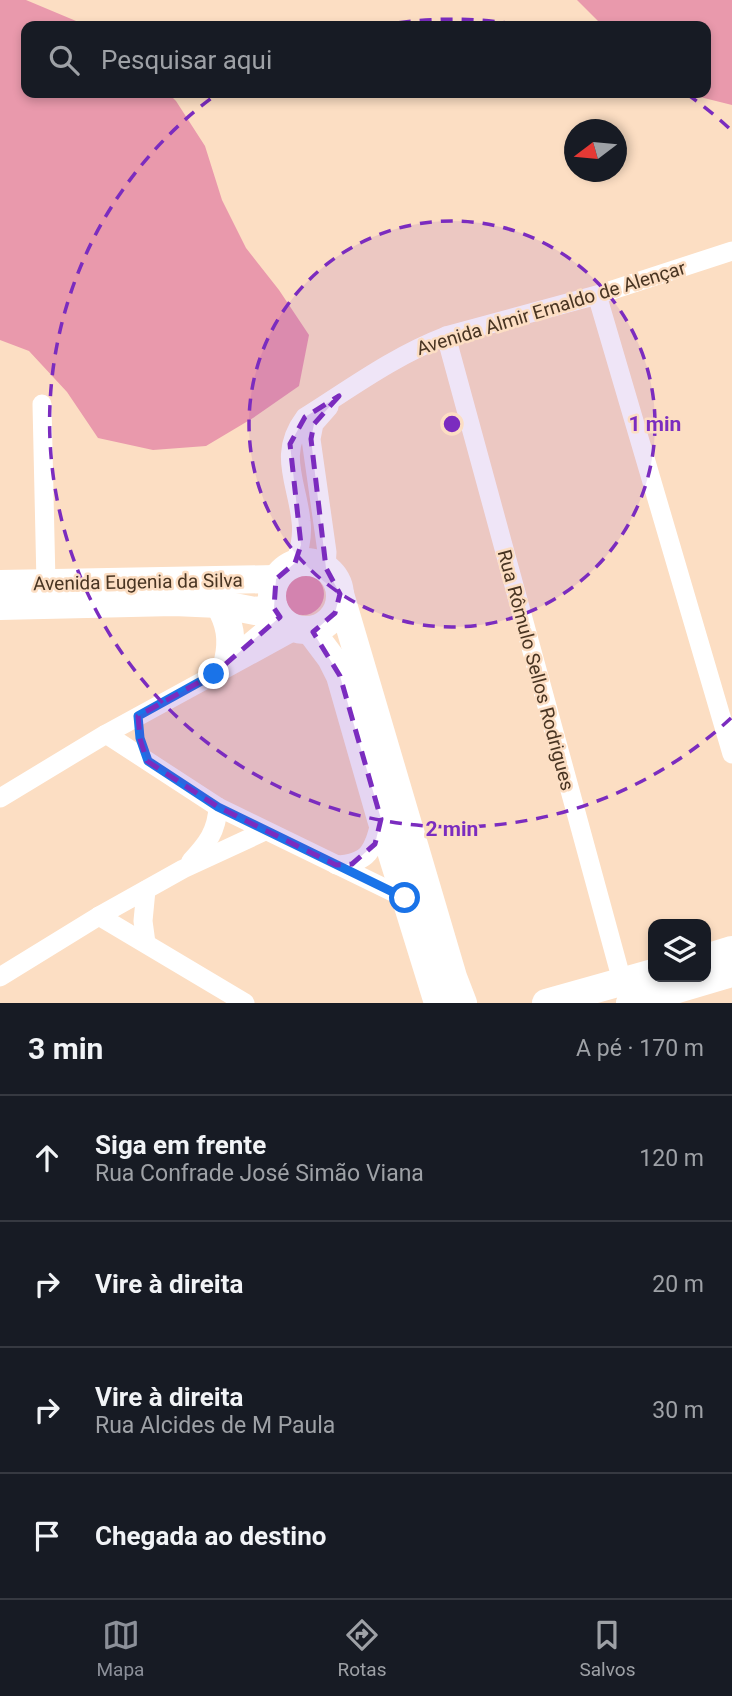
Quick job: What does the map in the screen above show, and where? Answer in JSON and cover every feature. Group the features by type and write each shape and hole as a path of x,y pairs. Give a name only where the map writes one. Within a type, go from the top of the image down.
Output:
{"street":[{"name":"Avenida Almir Ernaldo de Alençar","path":"286,571 301,545 301,521 291,470 290,444 305,417 406,353 446,336 597,295 732,251"},
{"path":"597,295 732,754"},
{"name":"Rua Rômulo Sellos Rodrigues","path":"446,336 627,996"},
{"path":"338,396 314,424 311,439 327,568 338,584 453,977 463,1003"},
{"path":"42,404 46,583"},
{"path":"327,568 306,562 286,571 273,588 290,621 331,658 340,676 438,1003"},
{"name":"Avenida Eugenia da Silva","path":"3,603 46,583 286,571"},
{"path":"0,797 221,668 290,621 329,621 339,604 340,594"},
{"name":"Avenida Eugenia da Silva","path":"3,603 174,601 219,604 290,621"},
{"path":"219,604 229,622 230,651 221,668"},
{"path":"138,716 140,738 148,761"},
{"path":"106,734 218,807 405,898"},
{"path":"183,869 207,843 214,831 218,807"},
{"path":"336,865 352,864 365,859 375,844 381,819"},
{"path":"0,977 99,916 183,869 265,831"},
{"path":"146,890 143,906 146,943"},
{"path":"99,916 237,1001"},
{"path":"711,956 732,950"},
{"path":"546,1003 627,996 732,973"},
{"path":"627,996 648,977"}],"highlighted area":[{"path":"339,396 314,424 311,439 326,568 340,594 335,613 313,632 340,676 381,819 375,844 352,864 336,865 218,807 147,761 140,739 138,716 214,674 280,617 274,608 276,579 295,563 301,545 290,444 305,417"}],"shaded area":[{"path":"0,0 26,0 76,21 21,21 21,98 173,98 205,146 222,200 246,248 309,335 299,386 206,446 153,450 98,438 67,392 29,351 0,340"},
{"path":"577,0 732,0 732,105 704,98 711,98 711,21 598,21"},
{"path":"303,573 318,579 324,594 318,609 303,615 288,609 282,594 288,579"}],"route":[{"path":"214,674 138,716 140,738 148,761 218,807 405,898"}]}
